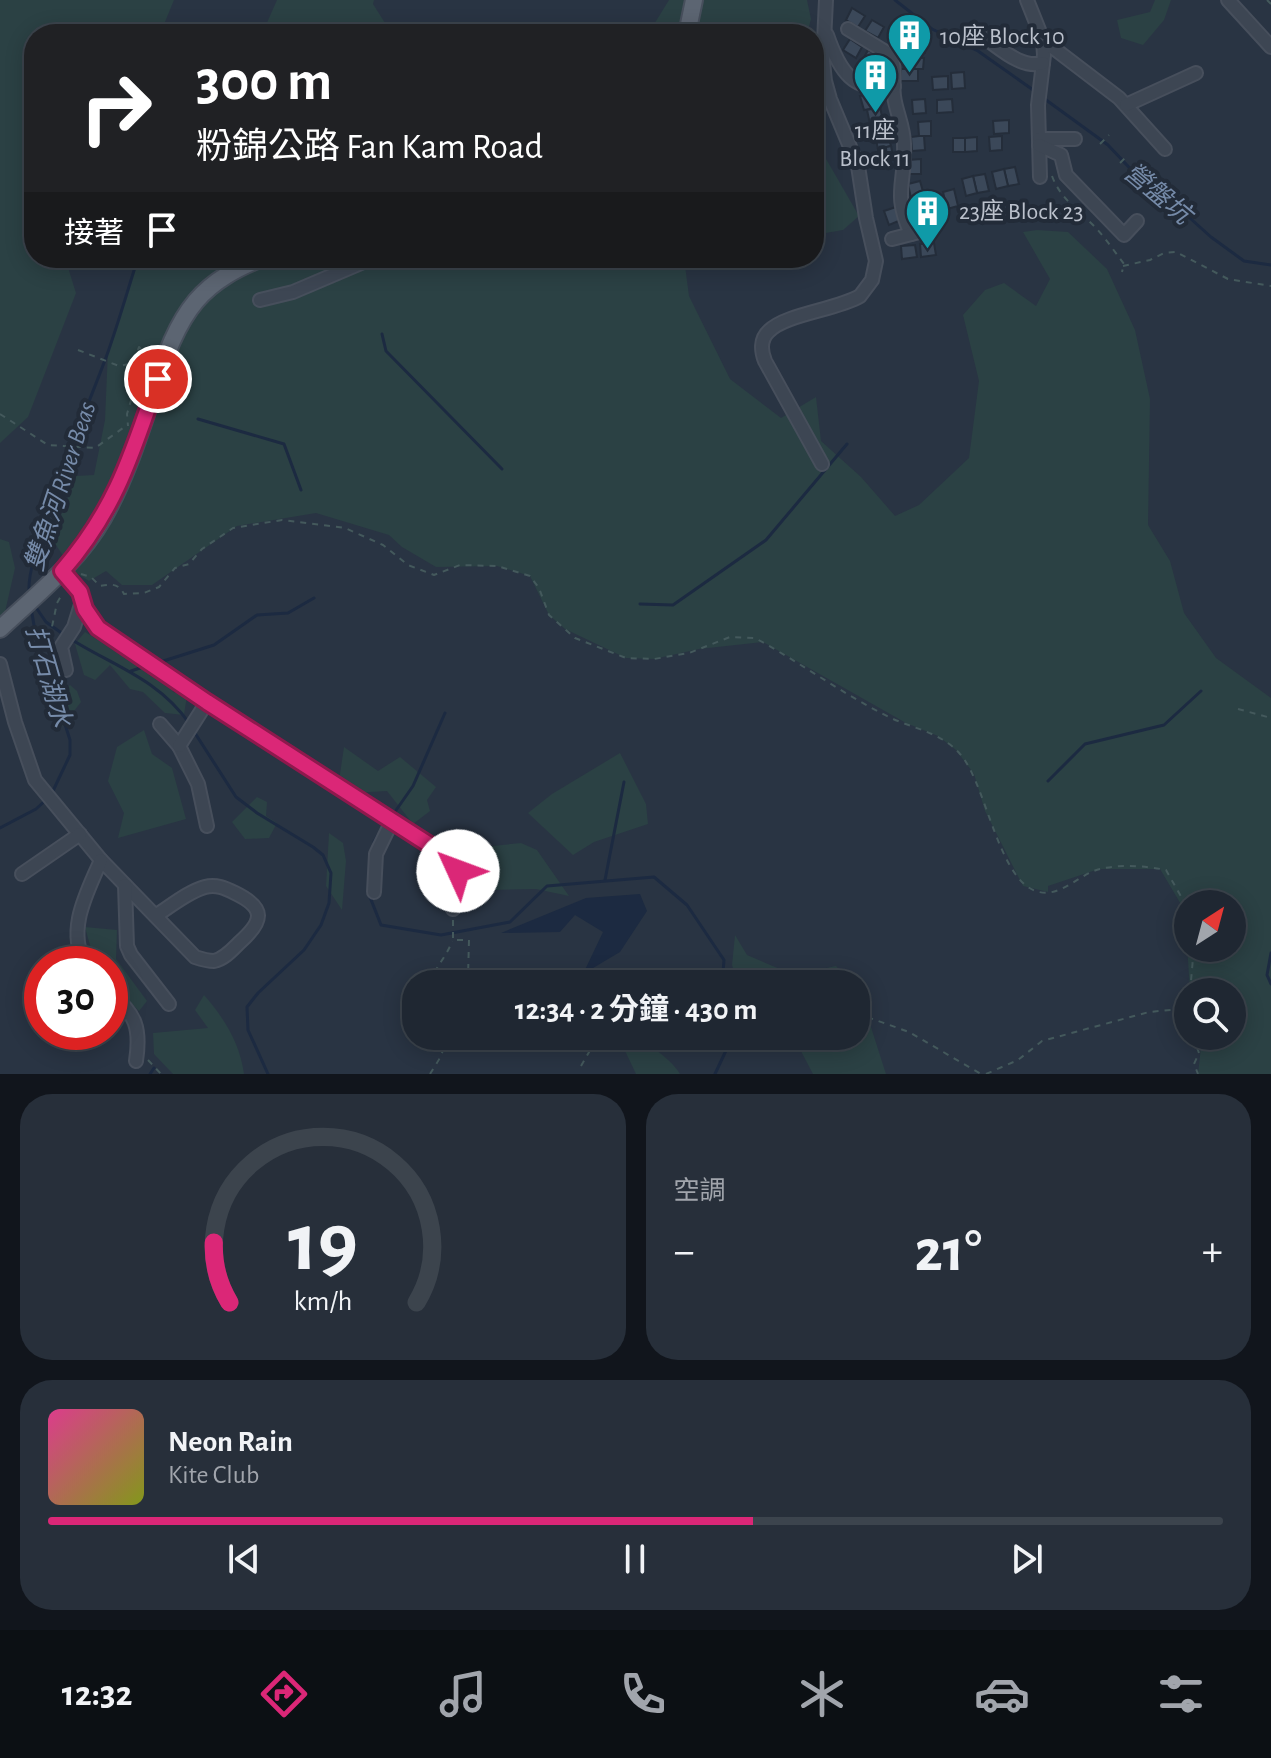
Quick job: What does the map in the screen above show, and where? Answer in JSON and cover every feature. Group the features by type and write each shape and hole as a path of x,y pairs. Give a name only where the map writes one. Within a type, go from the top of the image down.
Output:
{"main road":[{"path":"689,24 694,0"},
{"path":"0,629 56,576 91,536 113,500 170,345 184,318 214,284 244,268"}],"street":[{"path":"824,52 826,0"},
{"path":"1027,0 1043,40 1044,59 1038,105 1040,177"},
{"path":"1228,0 1271,47"},
{"path":"848,29 889,54 894,65 894,86 904,142 900,201 911,234"},
{"path":"826,32 840,66 856,81 870,88 894,86"},
{"path":"985,38 1023,63 1032,65 1044,59"},
{"path":"1043,40 1126,105 1165,149"},
{"path":"822,464 765,361 761,345 764,336 776,325 860,296 876,271 858,166 830,99 824,72"},
{"path":"1126,105 1196,73"},
{"path":"1039,142 1075,139"},
{"path":"1039,142 1061,155 1066,175 1124,235 1137,221"},
{"path":"892,239 927,230"},
{"path":"260,300 293,292 349,268"},
{"path":"56,576 82,597 85,609 98,628 457,863 453,909"},
{"path":"66,670 59,641 77,620 82,597"},
{"path":"0,664 30,769 40,787 101,860 155,916 195,957 216,961 254,929 258,915 249,900 225,888 213,886 201,888 155,916"},
{"path":"179,746 207,702"},
{"path":"160,724 179,746 198,784 207,826"},
{"path":"374,892 376,854 392,821"},
{"path":"22,874 80,834"},
{"path":"79,946 76,937 79,916 101,860"},
{"path":"125,885 127,946 169,1004"},
{"path":"128,1008 134,1017 138,1045 136,1061"}],"path":[{"path":"1267,0 1271,4"},
{"path":"1100,144 1109,135"},
{"path":"1120,163 1127,156"},
{"path":"1039,159 1048,167 1057,190 1095,226 1123,266 1122,272"},
{"path":"1123,266 1176,252 1228,279 1271,286"},
{"path":"78,350 119,366 129,365 136,359 139,347 145,353 127,414 130,437"},
{"path":"0,414 48,445 95,448 123,428 128,431"},
{"path":"81,573 100,586 120,586 124,594 144,593 159,587 175,568 189,564 202,549 233,528 282,520 330,524 368,536 408,565 434,575 460,565 497,566 530,576 539,588 549,615 575,638 626,658 654,659 689,653 730,637 755,638 892,718 938,736 960,753 974,774 982,792 985,811 1023,886 1040,892 1054,892 1099,869 1145,866 1166,870 1177,890"},
{"path":"28,643 59,641 53,626 61,596"},
{"path":"1238,709 1271,718"},
{"path":"436,970 453,940 453,909"},
{"path":"453,940 469,940 468,970"},
{"path":"986,1074 1018,1060 1042,1041 1149,1012 1174,1010"},
{"path":"870,1018 909,1032 981,1074"},
{"path":"138,1045 161,1074"},
{"path":"430,1074 443,1050"},
{"path":"581,1066 590,1050"},
{"path":"1198,1050 1194,1064 1198,1074"}],"green space":[{"path":"0,0 174,0 164,24 24,24 24,268 68,268 76,293 28,417 0,443"},
{"path":"277,0 374,0 373,4 386,24 266,24"},
{"path":"669,0 807,0 811,19 810,24 654,24"},
{"path":"1155,0 1171,0 1164,20 1143,45 1121,38 1117,20 1150,12"},
{"path":"824,155 859,216 843,230 824,233"},
{"path":"1023,232 1068,232 1107,269 1135,330 1150,399 1148,525 1170,561 1184,613 1216,658 1271,698 1271,1074 1198,1074 1201,1050 1246,1050 1246,978 1189,978 1188,962 1246,962 1246,890 1174,890 1174,893 1160,869 1099,869 1048,886 1048,892 1023,886 985,811 974,774 956,750 938,736 906,723 763,642 699,649 654,659 626,658 565,629 549,615 530,576 497,566 436,567 402,547 389,535 316,513 237,526 152,585 122,585 106,571 89,581 73,571 52,539 76,476 94,475 105,420 108,350 135,268 685,268 689,296 730,379 781,418 816,397 821,441 861,477 895,516 919,505 969,458 979,381 963,315 985,290 1004,283 1036,306 1050,279"},
{"path":"0,539 9,542 15,568 5,612 0,617"},
{"path":"85,632 136,662 159,664 149,675 157,679 166,670 173,692 187,695 184,715 165,713 143,692 130,689 110,665 95,680 84,675 75,644"},
{"path":"70,685 77,691 81,702 60,729 49,705"},
{"path":"144,730 152,754 172,768 186,819 118,838 124,813 108,781 117,747"},
{"path":"344,747 378,771 400,757 436,787 427,800 430,811 413,824 387,791 337,794"},
{"path":"620,753 646,804 648,824 594,842 573,855 528,813 552,794"},
{"path":"257,797 267,802 266,816 277,823 269,838 245,839 232,822"},
{"path":"329,833 343,843 346,861 342,910 326,886"},
{"path":"521,843 537,850 569,896 536,889 488,890 479,871 483,847"},
{"path":"85,927 117,930 116,946 90,946"},
{"path":"735,935 747,955 782,970 734,970"},
{"path":"836,966 840,970 817,970"},
{"path":"128,975 147,1001 139,1011 128,1000"},
{"path":"204,995 230,1032 244,1074 173,1074 154,1054 153,1033 208,1028 195,1010"},
{"path":"870,1024 886,1074 813,1074 800,1050 870,1050"},
{"path":"625,1050 656,1050 680,1074 636,1074"}],"water":[{"path":"640,894 647,911 620,952 590,970 585,970 603,932 575,915 560,932 501,933 586,898"}],"building":[{"path":"852,8 865,16 858,27 846,20"},
{"path":"872,20 884,27 878,38 865,31"},
{"path":"850,39 862,47 856,58 843,50"},
{"path":"904,44 925,44 925,53 904,53"},
{"path":"868,50 878,56 870,71 860,65"},
{"path":"878,56 889,62 880,77 870,71"},
{"path":"906,57 924,58 923,69 906,69"},
{"name":"10座 Block 10","path":"901,69 918,69 918,81 900,81"},
{"path":"964,72 965,88 952,89 951,73"},
{"path":"948,76 948,89 933,90 932,77"},
{"path":"873,94 876,108 864,110 860,96"},
{"path":"925,99 926,113 913,114 912,100"},
{"path":"952,99 953,112 937,113 937,100"},
{"name":"11座 Block 11","path":"880,107 883,121 870,124 867,110"},
{"path":"1009,120 1009,133 994,134 993,121"},
{"path":"931,121 931,136 919,136 918,122"},
{"path":"887,132 891,146 878,149 875,135"},
{"path":"924,136 925,150 912,151 911,137"},
{"path":"1002,136 1002,150 990,151 989,137"},
{"path":"977,137 977,151 965,152 965,138"},
{"path":"953,138 965,138 965,152 953,152"},
{"path":"891,146 894,160 881,162 878,149"},
{"path":"921,159 921,174 909,174 908,160"},
{"path":"1015,167 1019,184 1008,186 1004,169"},
{"path":"1004,169 1008,186 996,189 992,172"},
{"path":"985,174 989,191 977,193 973,176"},
{"path":"973,176 977,193 966,196 962,179"},
{"path":"920,181 924,195 911,198 908,184"},
{"path":"954,189 958,206 947,209 943,192"},
{"path":"924,195 927,209 914,212 911,198"},
{"path":"896,207 901,220 889,225 884,211"},
{"name":"23座 Block 23","path":"934,243 936,255 921,257 920,244"},
{"path":"915,245 917,257 902,259 901,246"}],"waterway":[{"path":"895,0 932,29 978,51 1036,92"},
{"name":"營盤坑","path":"1042,97 1108,145 1141,180 1172,202 1211,237 1244,261 1271,265"},
{"name":"雙魚河 River Beas","path":"30,595 30,579 46,516 108,352 135,268"},
{"path":"382,334 386,351 502,469"},
{"path":"198,419 284,444 301,490"},
{"path":"640,604 673,605 766,540 847,444"},
{"path":"157,663 214,645 257,615 288,613 314,598"},
{"name":"雙魚河 River Beas","path":"35,606 46,622 63,634"},
{"name":"打石湖水","path":"31,608 42,671 57,699 70,740 70,755 52,793"},
{"name":"雙魚河 River Beas","path":"69,638 149,684 189,723"},
{"path":"131,671 146,666"},
{"path":"1048,781 1085,744 1164,725 1201,691"},
{"path":"392,816 413,786 445,713"},
{"name":"雙魚河 River Beas","path":"193,730 236,797 313,847 323,855 331,873 329,903 321,925 304,950 247,1007 248,1030 268,1074"},
{"path":"605,880 624,782"},
{"name":"打石湖水","path":"0,828 36,809 47,799"},
{"path":"374,842 378,835"},
{"path":"368,892 381,925 441,935 510,922 547,886 654,877 687,905 724,960 723,970"},
{"path":"1271,953 1267,975 1271,984"},
{"path":"715,1074 726,1050"},
{"path":"150,1074 154,1068"}],"place":[{"name":"10座 Block 10","path":"909,75"},
{"name":"11座 Block 11","path":"875,115"},
{"name":"23座 Block 23","path":"928,250"}],"route":[{"path":"158,379 113,500 91,536 62,571 80,592 91,619 98,628 207,702 453,860 458,865 458,871"}]}
